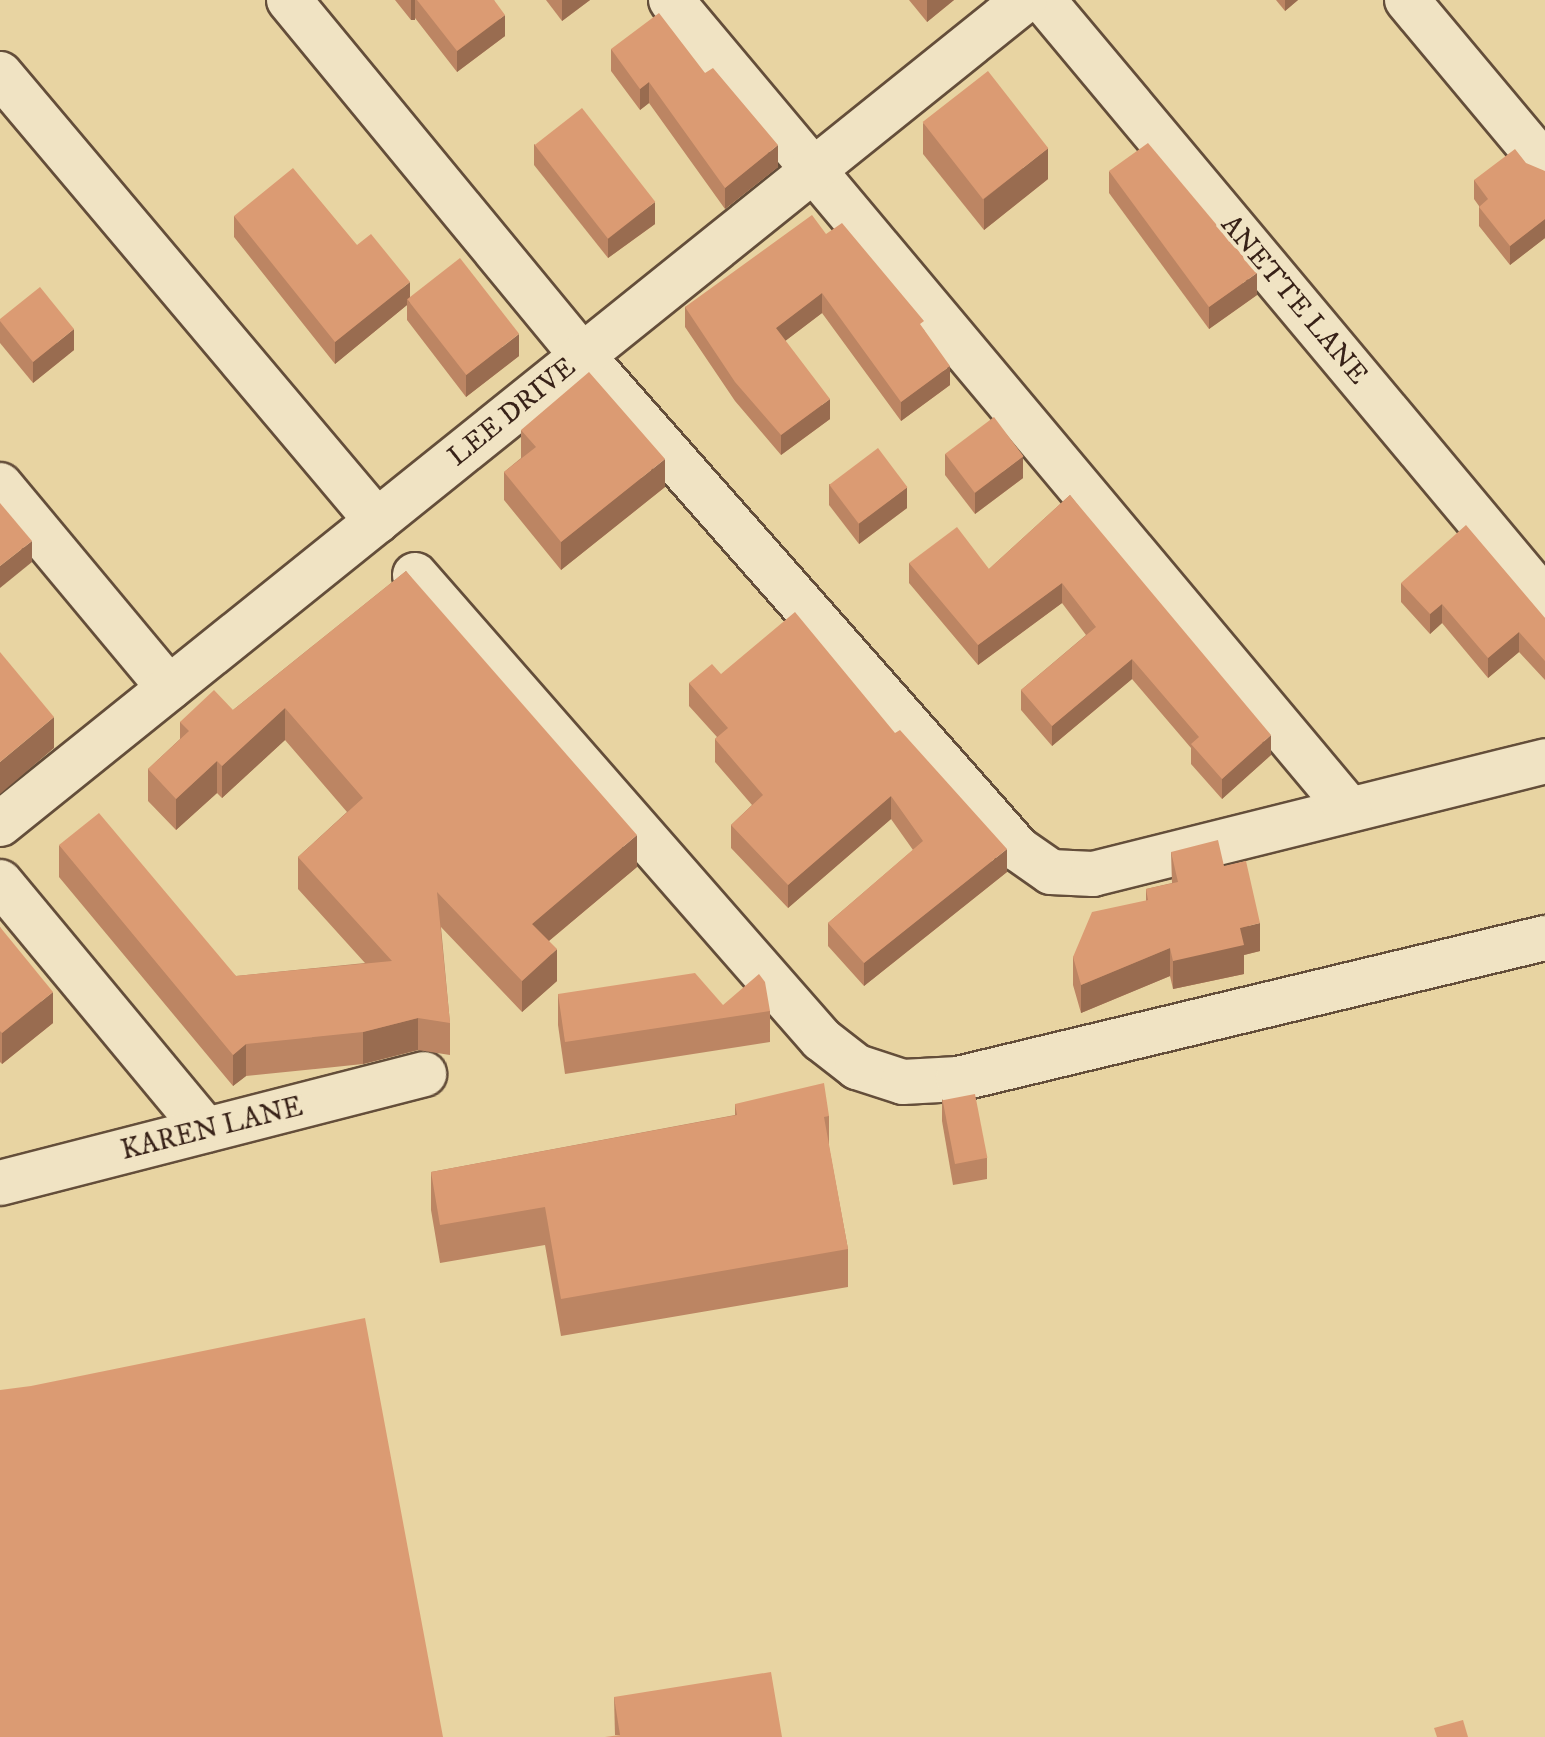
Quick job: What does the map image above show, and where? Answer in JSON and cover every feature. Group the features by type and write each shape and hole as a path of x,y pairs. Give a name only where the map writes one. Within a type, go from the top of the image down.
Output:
{"street":[{"path":"289,0 582,355 1018,849 1051,872 1093,874 1545,761"},
{"path":"671,0 1349,809"},
{"name":"LEE DRIVE","path":"0,824 1025,0"},
{"name":"ANETTE LANE","path":"1043,0 1545,600"},
{"path":"1407,0 1545,165"},
{"path":"0,74 377,521"},
{"path":"0,485 169,688"},
{"path":"415,575 821,1039 857,1067 903,1082 958,1079 1545,938"},
{"path":"0,882 206,1130"},
{"name":"KAREN LANE","path":"0,1183 424,1074"}],"building":[{"path":"417,0 494,0 505,15 457,51"},
{"path":"659,13 705,73 713,68 778,145 725,188 649,82 640,89 611,49"},
{"path":"988,71 1048,148 983,199 923,122"},
{"path":"582,108 655,202 608,239 535,145"},
{"path":"1148,143 1257,273 1209,307 1109,171"},
{"path":"1515,149 1526,163 1545,171 1545,219 1510,246 1479,207 1488,199 1474,180"},
{"path":"293,168 357,245 371,234 410,282 335,342 234,216"},
{"path":"812,215 826,234 842,223 924,321 920,324 950,366 901,402 822,293 776,328 830,399 781,435 735,382 685,307"},
{"path":"460,258 519,334 466,375 407,299"},
{"path":"40,287 74,329 33,362 0,319"},
{"path":"589,372 665,459 561,542 504,472 536,447 521,430"},
{"path":"994,417 1023,456 975,493 945,454"},
{"path":"878,448 907,487 859,524 829,485"},
{"path":"1070,495 1271,735 1222,779 1191,744 1199,737 1132,659 1052,726 1021,690 1096,627 1062,583 978,645 909,563 957,527 989,569"},
{"path":"0,503 32,541 0,566"},
{"path":"1466,525 1545,618 1545,661 1519,632 1488,658 1442,604 1430,614 1401,583"},
{"path":"406,571 637,835 532,924 557,949 522,981 437,892 450,1023 418,1018 363,1032 246,1044 233,1055 59,845 99,813 236,976 392,961 298,857 363,798 285,708 222,766 217,761 176,799 148,769 189,731 180,722 214,690 233,710"},
{"path":"795,612 895,733 900,730 1007,849 864,963 828,923 923,841 891,796 788,885 731,825 763,795 715,739 728,728 689,683 712,664 721,674"},
{"path":"0,652 54,717 0,762"},
{"path":"1218,840 1224,866 1246,861 1260,923 1240,928 1244,945 1173,961 1170,948 1081,985 1073,957 1092,912 1148,900 1146,889 1178,882 1171,852"},
{"path":"0,927 53,992 2,1033 0,1031"},
{"path":"695,973 723,1005 759,974 765,982 770,1011 565,1042 558,994"},
{"path":"824,1083 829,1116 824,1117 848,1249 561,1299 545,1207 440,1225 431,1172 737,1115 735,1104"},
{"path":"975,1094 987,1158 955,1164 943,1100"},
{"path":"365,1318 443,1737 0,1737 0,1390"},
{"path":"771,1672 782,1737 605,1737 620,1735 614,1697"},
{"path":"1463,1720 1468,1737 1437,1737 1434,1728"}]}
